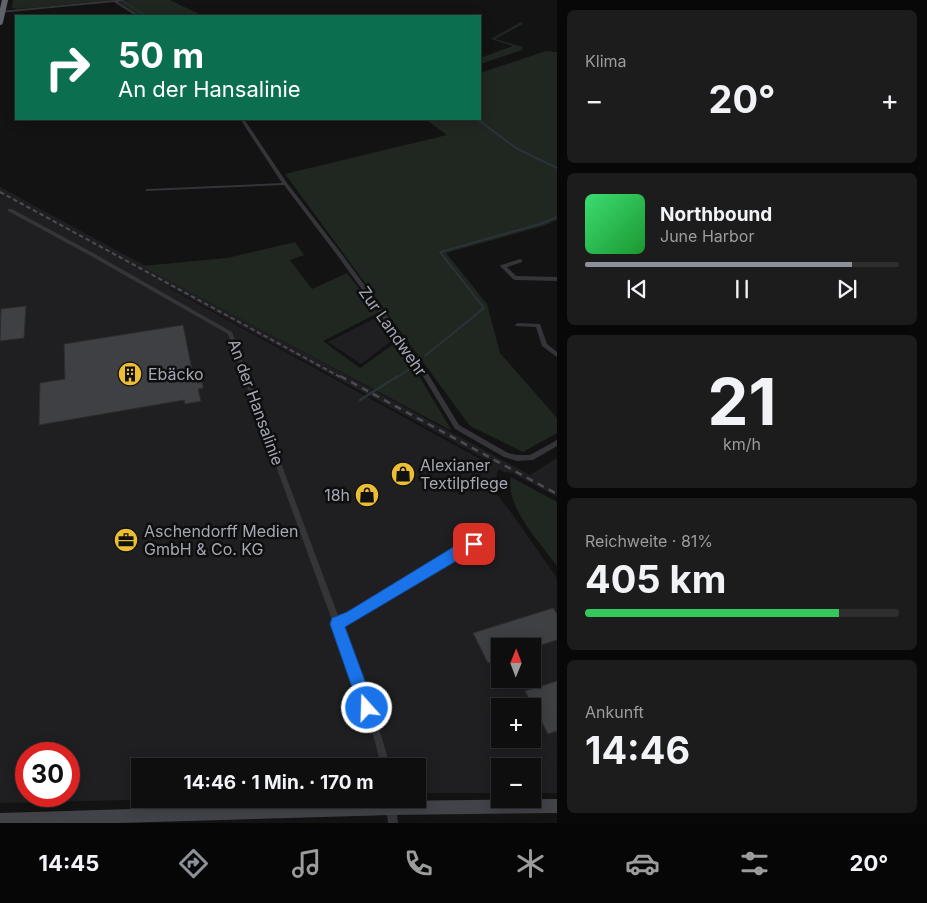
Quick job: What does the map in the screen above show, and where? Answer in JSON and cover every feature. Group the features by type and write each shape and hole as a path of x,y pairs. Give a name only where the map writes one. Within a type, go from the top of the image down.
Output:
{"highway":[{"path":"0,22 4,0"}],"main road":[{"path":"426,804 557,806"},
{"path":"0,820 275,808"}],"street":[{"path":"0,12 126,0"},
{"path":"117,1 137,15"},
{"name":"Zur Landwehr","path":"243,120 285,184 340,254 412,355 457,427 506,455 516,458 531,458 557,443"},
{"path":"148,190 285,184"},
{"name":"An der Hansalinie","path":"10,210 83,248 137,281 230,333 337,624 384,758"},
{"path":"520,261 503,266 515,278 557,279"},
{"path":"518,325 538,325 544,345 557,355"},
{"path":"337,624 352,617 460,550 474,544"},
{"path":"391,808 393,823"}],"shaded area":[{"path":"13,0 116,0 18,9 12,8"},
{"path":"130,0 170,0 201,15 138,15 119,2"},
{"path":"521,22 523,24 495,39 523,47 522,50 481,64 481,58 513,46 491,39"},
{"path":"546,51 557,52 557,220 543,226 446,253 487,304 500,353 557,418 557,433 523,452 470,426 285,174 447,135 426,120 481,120 481,73"},
{"path":"0,187 530,475 557,458 557,497 512,473 498,469 494,490 557,578 557,793 541,793 541,758 491,758 491,793 426,793 426,758 131,758 131,800 80,801 80,742 15,742 15,803 0,803 0,197 2,197 0,195","holes":["169,288 491,462 491,465"]},
{"path":"295,242 304,255 290,260 312,289 347,273 378,313 323,341 360,368 398,341 452,431 142,266 227,258"},
{"path":"380,316 395,338 361,364 328,342"},
{"path":"511,477 557,502 557,566 518,512 510,488"}],"building":[{"path":"26,306 24,338 0,341 1,309"},
{"name":"Ebäcko","path":"183,325 192,370 194,369 197,383 202,382 203,388 198,389 201,401 185,404 184,400 39,425 40,383 65,379 64,344"},
{"path":"553,608 557,614 557,640 541,645 541,638 491,638 491,662 488,663 473,633"},
{"path":"557,681 557,731 548,734 541,721 541,698 529,698 525,691 541,688 541,686"}],"waterway":[{"path":"121,0 145,15"},
{"path":"478,120 516,148 557,168"},
{"path":"425,356 484,308 440,252 540,224 557,217"},
{"path":"396,378 411,368"},
{"path":"360,400 398,376"}],"railway":[{"path":"0,192 342,378"},
{"path":"340,376 557,494"}],"place":[{"name":"Ebäcko","path":"130,374"},
{"name":"Alexianer Textilpflege","path":"403,474"},
{"name":"18h","path":"367,495"},
{"name":"Aschendorff Medien GmbH & Co. KG","path":"126,540"}],"route":[{"path":"367,708 337,624 352,617 460,550 474,544"}]}
